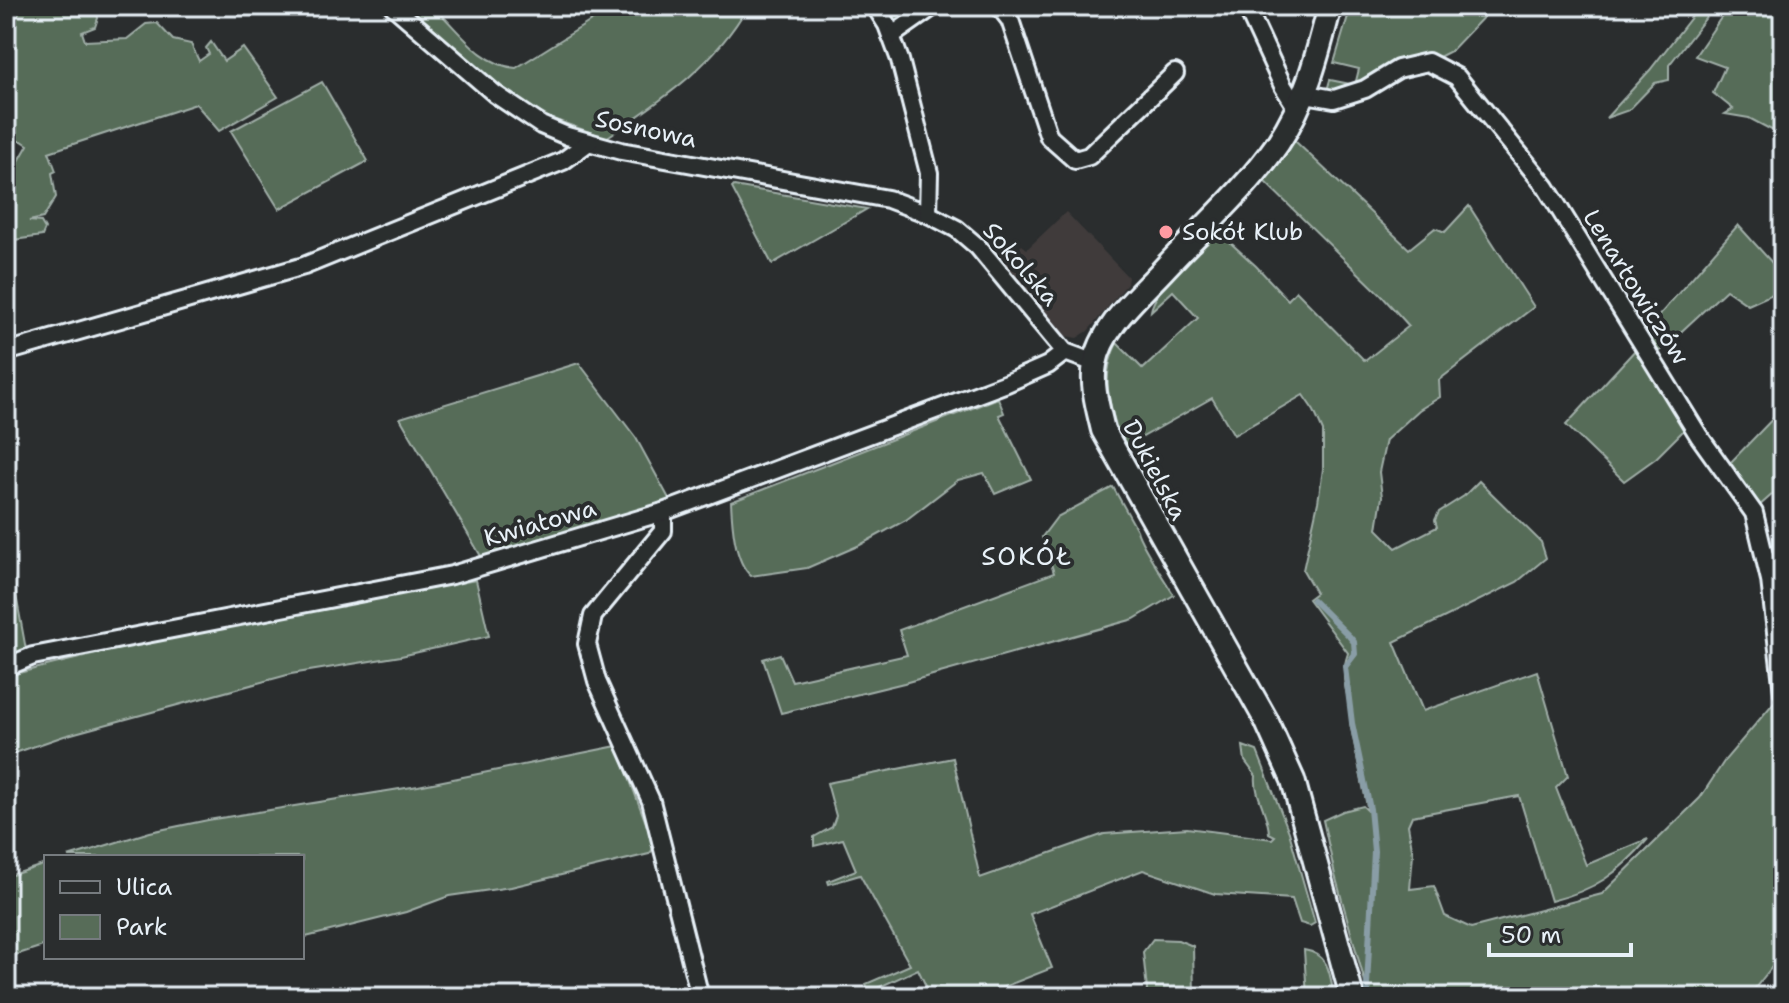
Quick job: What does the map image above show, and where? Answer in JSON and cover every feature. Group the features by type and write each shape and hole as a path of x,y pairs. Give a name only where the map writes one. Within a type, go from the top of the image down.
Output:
{"main road":[{"name":"Dukielska","path":"1330,6 1302,102 1276,145 1242,186 1134,300 1105,339 1095,363 1094,393 1103,430 1266,720 1293,780 1352,997"}],"street":[{"name":"Sosnowa","path":"393,6 497,96 541,125 621,151 888,199 928,214"},
{"path":"875,6 900,60 929,173 928,214"},
{"path":"891,36 934,6"},
{"path":"999,6 1010,20 1049,137 1075,160 1089,156 1175,73"},
{"path":"1246,6 1283,86 1302,102"},
{"name":"Lenartowiczów","path":"1302,102 1334,99 1365,89 1398,69 1428,62 1457,77 1546,187 1699,436 1754,513 1770,580 1783,692"},
{"path":"6,352 304,266 563,161 589,142"},
{"name":"Sokolska","path":"928,214 957,229 976,245 1065,352"},
{"path":"1065,352 1095,363"},
{"name":"Kwiatowa","path":"6,667 33,656 452,575 663,512 1007,383 1048,365 1065,352"},
{"path":"663,512 663,531 593,616 587,644 597,681 651,801 700,997"}],"shaded area":[{"path":"1066,212 1128,277 1127,284 1088,331 1077,338 1066,336 1003,263 1022,245 1027,249"}],"green space":[{"path":"6,6 95,6 98,18 95,27 82,32 85,41 127,39 146,24 157,23 173,40 191,44 199,61 209,54 206,48 211,42 224,61 243,48 278,97 219,131 196,104 49,152 56,171 52,173 56,197 43,218 29,221 41,222 45,229 42,236 6,241 6,184 28,145 22,141 6,141 11,69 6,68"},
{"path":"407,6 437,6 465,40 484,55 504,66 516,68 615,6 748,6 734,28 703,64 667,95 606,138 550,118 506,94"},
{"path":"885,6 921,6 892,22"},
{"path":"1351,6 1494,6 1451,51 1361,87 1326,94 1330,80 1355,85 1359,69 1334,63"},
{"path":"1700,6 1715,6 1669,65 1669,80 1655,83 1629,110 1606,118 1650,70"},
{"path":"1729,6 1783,6 1783,136 1749,118 1725,114 1733,109 1713,93 1725,67 1695,56"},
{"path":"322,82 368,161 279,209 231,131"},
{"path":"1295,141 1409,249 1435,228 1445,232 1469,206 1534,307 1439,380 1440,397 1419,410 1386,440 1379,472 1382,497 1377,529 1396,548 1437,527 1435,520 1439,512 1464,496 1479,481 1541,542 1546,558 1517,582 1394,642 1423,711 1537,671 1568,776 1556,788 1586,865 1648,839 1605,879 1580,892 1551,901 1519,796 1412,816 1408,825 1413,854 1410,889 1434,886 1445,916 1471,928 1602,894 1700,798 1725,760 1776,700 1783,732 1783,953 1748,997 1369,997 1323,820 1363,806 1368,811 1344,682 1348,653 1308,599 1316,593 1303,570 1323,469 1323,431 1303,395 1234,435 1212,398 1123,448 1109,396 1108,370 1117,343 1143,369 1198,318 1173,291 1151,311 1160,291 1217,235 1224,237 1256,266 1288,300 1296,291 1365,361 1409,326 1264,181"},
{"path":"732,188 867,209 772,264"},
{"path":"1738,225 1783,275 1783,292 1748,305 1726,290 1657,354 1642,335"},
{"path":"1637,348 1684,430 1656,458 1624,481 1566,425"},
{"path":"579,363 636,438 673,506 485,563 400,418"},
{"path":"998,398 1004,413 999,415 1031,479 995,494 984,473 958,480 906,520 860,545 807,568 751,576 745,569 735,541 731,502"},
{"path":"1783,408 1783,485 1758,507 1727,466"},
{"path":"1113,487 1174,595 1134,619 904,683 781,713 763,659 780,654 792,681 907,655 899,630 1054,573 1042,537 1057,517"},
{"path":"6,540 27,655 6,663"},
{"path":"476,580 489,636 401,656 291,674 64,736 6,756 6,677 11,675 184,635"},
{"path":"617,746 655,847 649,854 511,887 449,896 406,912 304,938 304,855 75,855 150,832 208,820 418,786"},
{"path":"1243,746 1257,751 1289,832 1315,923 1310,926 1300,923 1292,899 1215,894 1143,870 1030,914 1052,968 978,997 931,997 918,969 869,992 866,984 910,965 860,875 829,884 828,881 856,870 843,839 814,846 814,837 832,827 836,816 827,783 953,758 980,878 1104,834 1187,828 1272,839 1275,836 1269,833 1256,776 1245,761"},
{"path":"44,865 44,946 6,958 6,877"},
{"path":"1153,939 1178,940 1193,946 1194,997 1145,997 1143,952"},
{"path":"1304,950 1313,952 1324,961 1334,997 1307,997"}],"waterway":[{"path":"1313,600 1354,642 1355,654 1345,667 1352,723 1370,809 1374,851 1367,985 1369,997"}],"place":[{"name":"Sokół Klub","path":"1166,232"}],"district":[{"name":"SOKÓŁ","path":"1027,555"}]}
